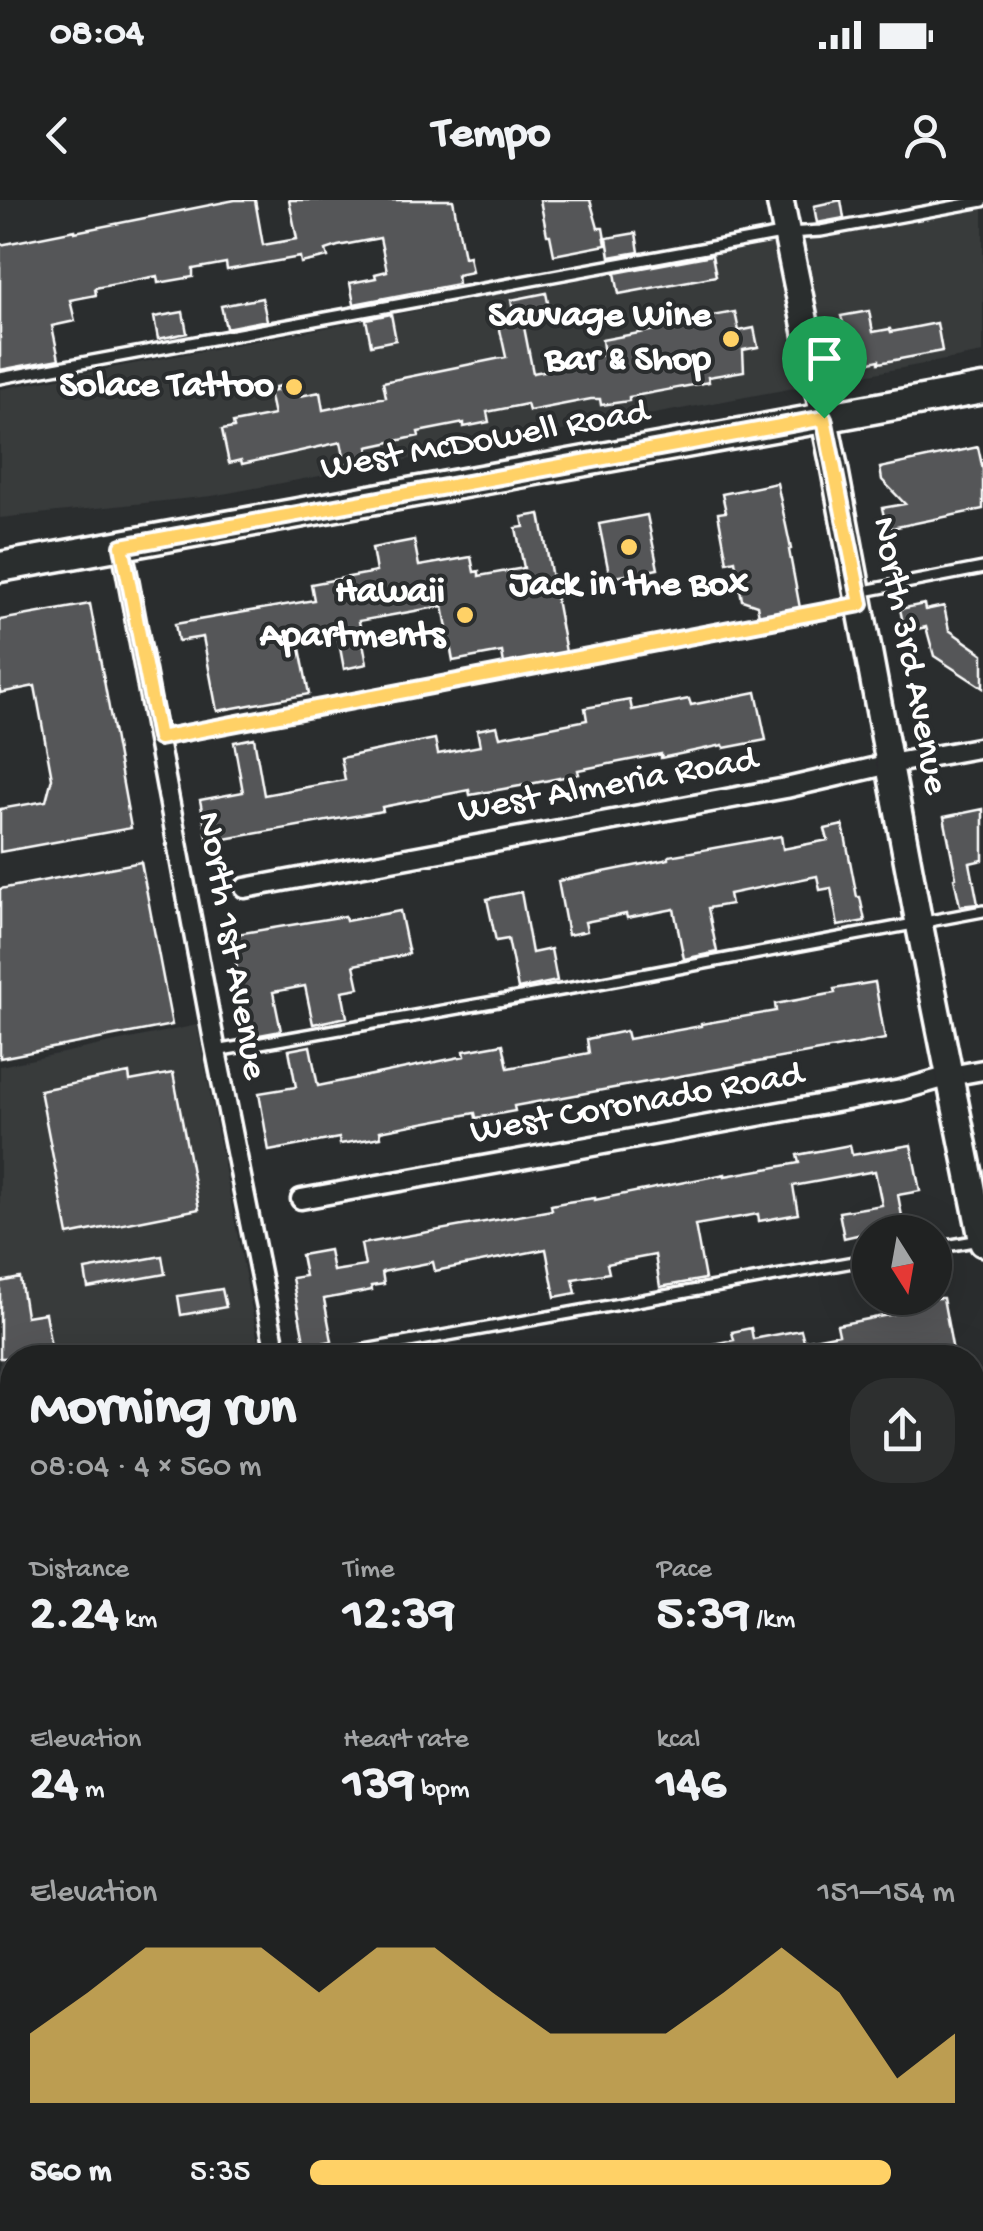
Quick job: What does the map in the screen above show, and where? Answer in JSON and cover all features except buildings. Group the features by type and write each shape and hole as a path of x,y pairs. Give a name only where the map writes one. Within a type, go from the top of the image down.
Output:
{"main road":[{"name":"West McDowell Road","path":"0,567 983,389"}],"street":[{"name":"North 3rd Avenue","path":"780,200 983,1240"},
{"name":"North 1st Avenue","path":"122,546 273,1345"},
{"name":"West Almeria Road","path":"245,888 786,788 983,747"},
{"name":"West Coronado Road","path":"301,1199 901,1090 983,1070"}],"lane":[{"path":"0,378 983,200"},
{"path":"159,738 860,598 983,568"},
{"path":"216,1051 983,912"},
{"path":"952,1245 983,1240"},
{"path":"392,1345 852,1262"}],"shaded area":[{"path":"983,204 983,353 212,496 0,518 0,389"},
{"path":"197,1025 259,1345 0,1345 0,1066"}],"place":[{"name":"Sauvage Wine Bar & Shop","path":"731,339"},
{"name":"Solace Tattoo","path":"294,387"},
{"name":"Jack in the Box","path":"629,547"},
{"name":"Hawaii Apartments","path":"465,615"}],"route":[{"path":"824,418 861,604 159,738 122,546 824,418"}]}
